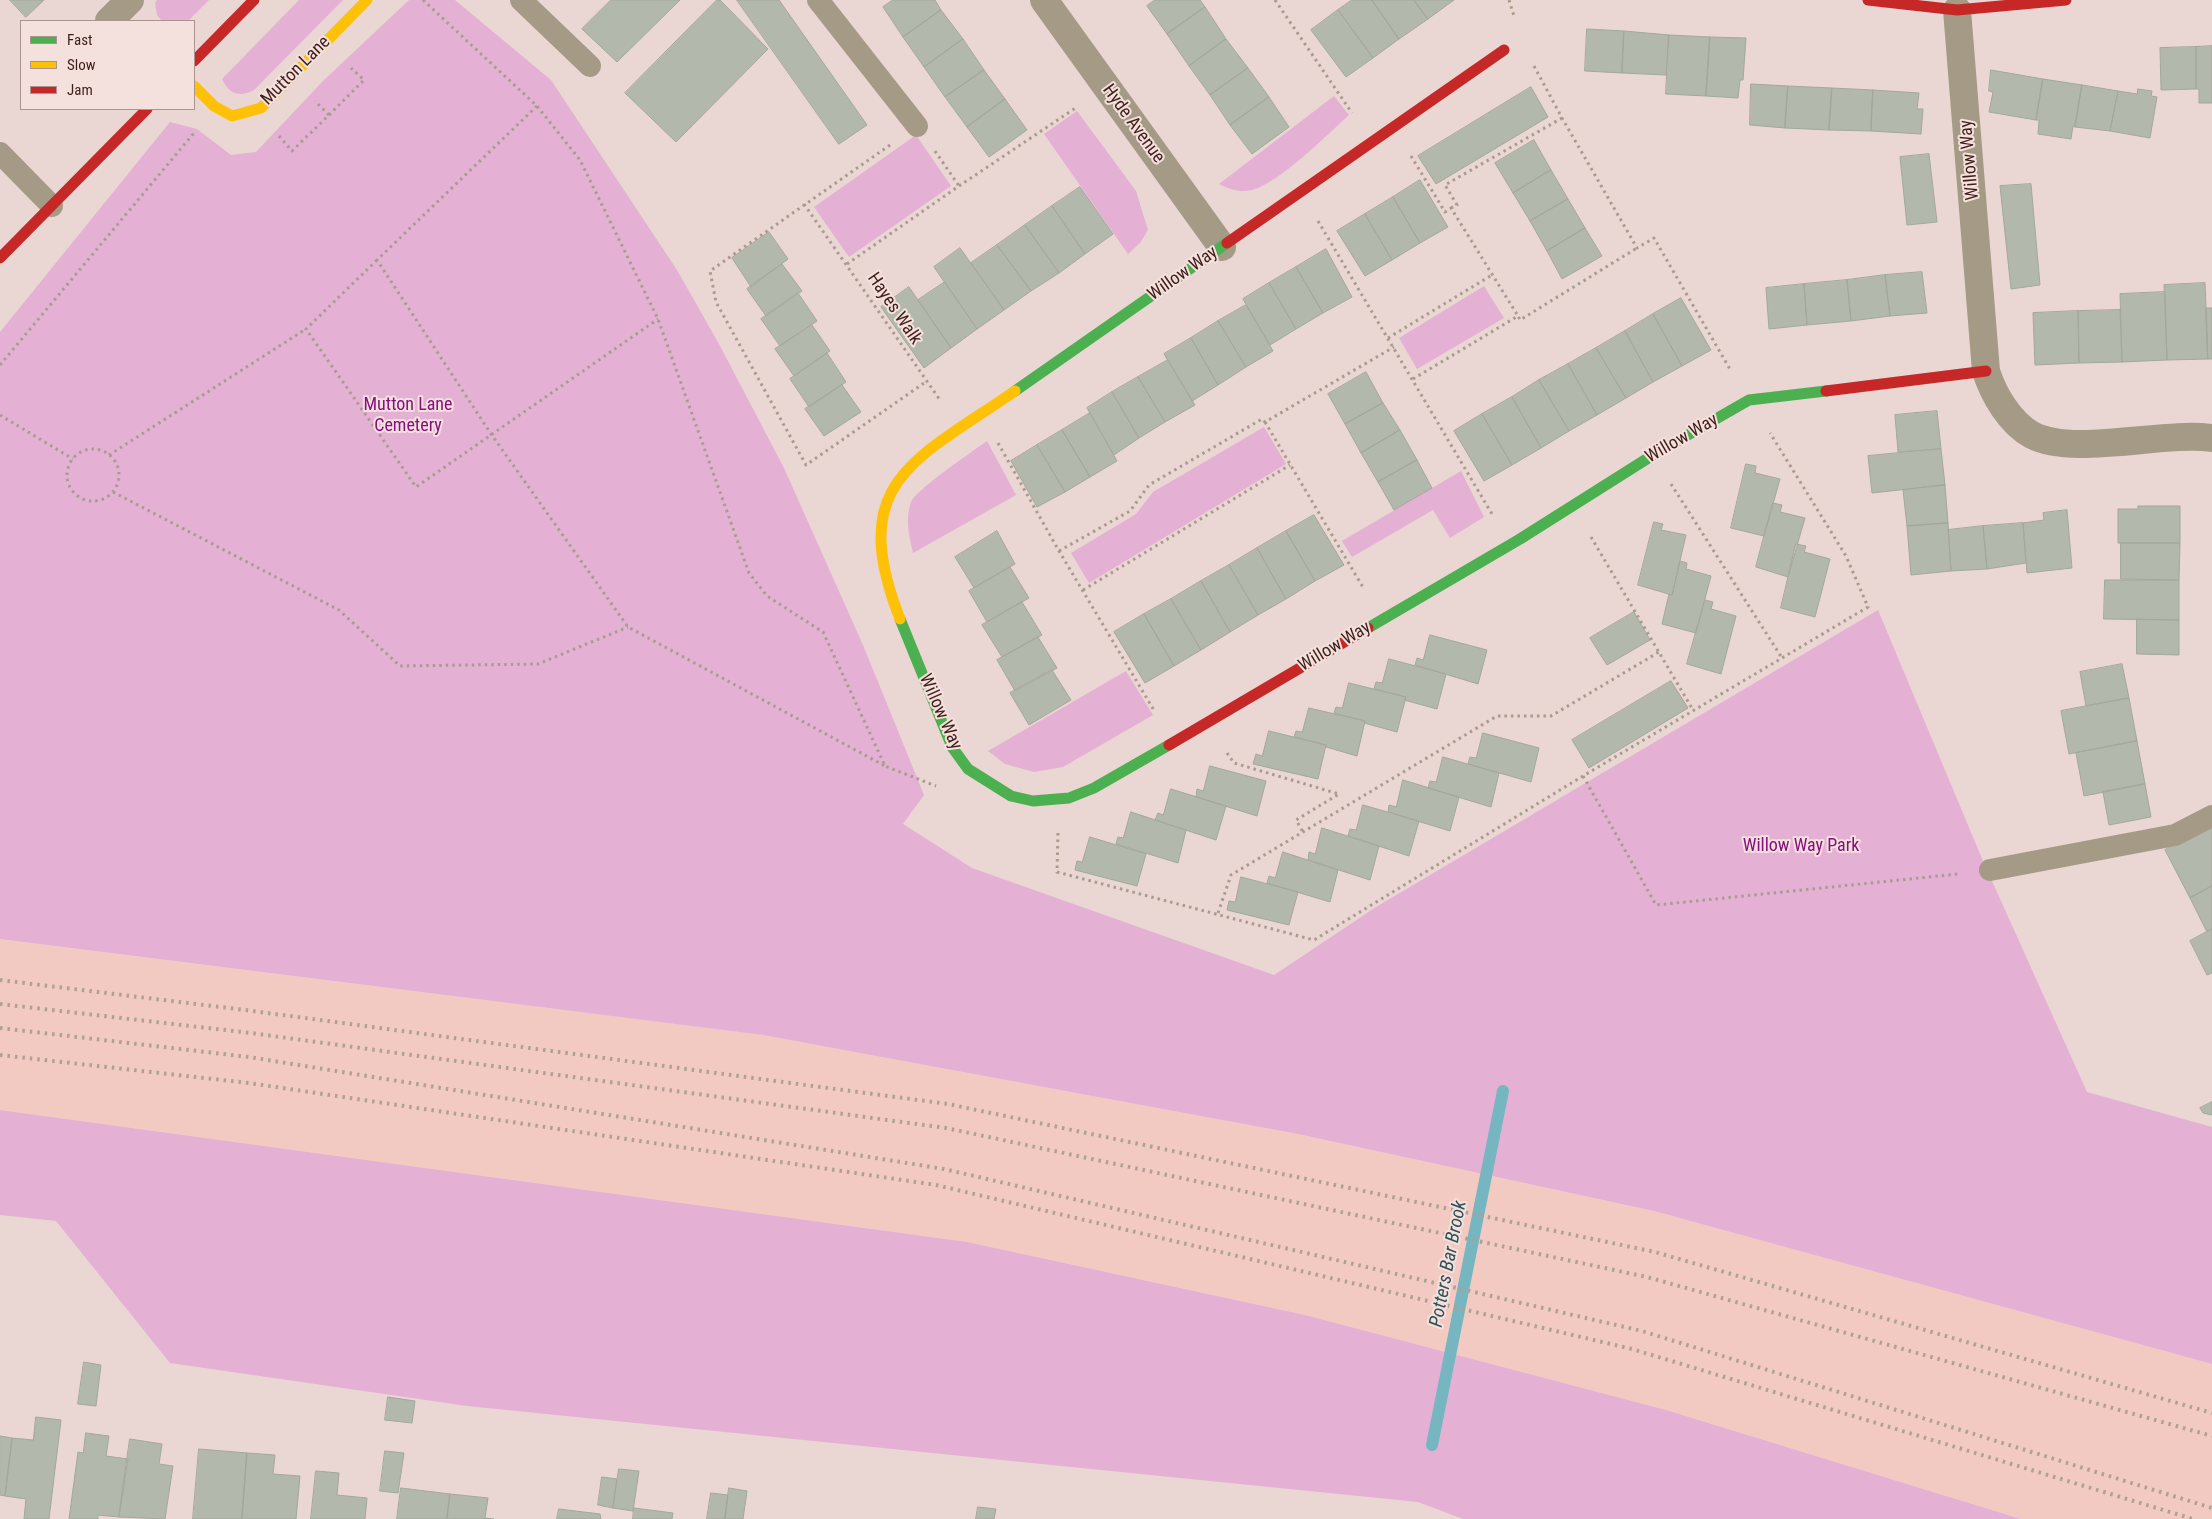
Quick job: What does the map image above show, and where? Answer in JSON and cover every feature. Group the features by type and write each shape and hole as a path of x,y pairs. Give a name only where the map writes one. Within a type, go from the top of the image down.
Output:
{"street":[{"path":"109,20 130,0"},
{"path":"136,0 136,20"},
{"path":"195,60 254,0"},
{"name":"Mutton Lane","path":"195,87 214,106 232,116 261,108 367,0"},
{"name":"Hyde Avenue","path":"1044,0 1222,247"},
{"path":"1868,0 1957,10 2066,0"},
{"name":"Willow Way","path":"1957,10 1986,371 1993,392 2009,414 2031,435 2045,440 2080,443 2193,437 2212,438"},
{"name":"Willow Way","path":"1504,50 1395,128 920,457 903,474 890,492 881,520 878,550 885,580 952,747 968,770 1010,796 1033,801 1054,801 1069,798 1094,788 1174,743 1573,507 1653,455 1749,400 1986,371"},
{"path":"0,258 146,110"}],"lane":[{"path":"521,0 590,66"},
{"path":"818,0 917,126"},
{"path":"0,153 52,206"},
{"path":"1990,870 2175,835 2212,816"}],"path":[{"path":"424,0 537,106 580,160 658,319 749,573 767,596 822,632 885,766"},
{"path":"1274,0 1373,142"},
{"path":"1509,0 1515,19"},
{"path":"1533,62 1562,118 1637,248"},
{"path":"329,114 364,80 346,63"},
{"path":"847,264 959,186 1107,88"},
{"path":"109,455 306,330 537,106"},
{"path":"1395,128 1445,212 1457,205 1445,185 1562,118"},
{"path":"927,381 806,465 716,302 710,271 917,126 959,186"},
{"path":"0,364 197,129"},
{"path":"1300,192 1510,544"},
{"name":"Hayes Walk","path":"804,204 960,430"},
{"path":"1057,872 1218,913 1314,940 1693,710 1868,607 1846,556 1749,400 1654,238 1520,320 1452,208"},
{"path":"377,260 491,434 628,627 885,766 949,791 968,770"},
{"path":"1388,338 1492,275"},
{"path":"1413,379 1518,316"},
{"path":"306,330 416,487 658,319"},
{"path":"1265,422 1394,347"},
{"path":"0,415 73,459"},
{"path":"982,415 1059,551 1174,743"},
{"path":"1059,551 1130,511 1149,485 1262,419 1382,619"},
{"path":"94,449 109,455 118,468 119,476 113,492 99,500 92,501 77,496 68,482 69,466 73,459 79,454 94,449"},
{"path":"1653,455 1782,658"},
{"path":"1083,590 1290,466"},
{"path":"113,492 339,610 400,666 538,664 628,627"},
{"path":"1573,507 1693,710"},
{"path":"1218,913 1231,875 1497,716 1551,716 1660,652"},
{"path":"1206,724 1234,763 1338,794 1296,820 1303,832"},
{"path":"1584,776 1656,905 1990,870"}],"shaded area":[{"path":"0,939 763,1035 1298,1134 1654,1211 2212,1364 2212,1519 2021,1519 1666,1410 1305,1315 967,1242 0,1110"}],"green space":[{"path":"157,0 209,0 189,20 161,20 157,15 155,3"},
{"path":"299,0 343,0 254,90 244,94 231,91 222,79"},
{"path":"409,0 455,0 551,80 677,270 719,344 784,468 863,645 924,795 903,824 972,868 1274,975 1376,907 1878,610 1983,861 2087,1092 2212,1127 2212,1364 1654,1211 1298,1134 763,1035 0,939 0,332 170,122 197,129 231,155 256,152 323,81"},
{"path":"1334,96 1349,115 1289,168 1263,186 1252,190 1239,191 1219,184"},
{"path":"1077,111 1136,191 1148,230 1140,243 1128,254 1044,134"},
{"path":"916,135 951,186 849,257 814,207"},
{"path":"1484,286 1504,318 1417,369 1399,338"},
{"path":"1264,427 1286,464 1089,583 1071,553 1136,514 1153,492"},
{"path":"987,441 1016,495 913,553 908,521 911,502 923,488"},
{"path":"1461,471 1484,517 1450,538 1433,510 1352,557 1342,541"},
{"path":"1126,671 1153,715 1063,767 1034,772 1005,764 988,751"},
{"path":"0,1110 967,1242 1305,1315 1666,1410 2021,1519 1463,1519 1418,1502 467,1406 170,1363 56,1221 0,1215"}],"building":[{"path":"10,0 44,0 26,17"},
{"path":"611,0 680,0 617,62 582,29"},
{"path":"717,0 720,0 768,49 676,142 625,93"},
{"path":"737,0 779,0 867,125 839,144"},
{"path":"893,0 935,0 941,10 903,37 883,7"},
{"path":"1155,0 1200,0 1205,7 1167,34 1147,6"},
{"path":"1352,0 1372,0 1399,39 1373,58 1338,10"},
{"path":"1372,0 1414,0 1428,19 1399,39"},
{"path":"1414,0 1454,0 1428,19"},
{"path":"1205,7 1226,39 1189,66 1167,34"},
{"path":"941,10 963,39 924,67 903,37"},
{"path":"1338,10 1373,58 1346,77 1311,30"},
{"path":"1587,29 1624,31 1622,73 1585,71"},
{"path":"1624,31 1669,35 1666,75 1622,73"},
{"path":"1669,35 1710,37 1706,96 1666,94"},
{"path":"1710,37 1746,38 1743,80 1740,80 1738,98 1706,96"},
{"path":"963,39 984,70 945,97 924,67"},
{"path":"1226,39 1248,68 1210,95 1189,66"},
{"path":"2212,46 2212,103 2199,103 2199,89 2196,89 2196,47"},
{"path":"2196,47 2196,89 2161,90 2160,48"},
{"path":"1248,68 1269,97 1230,125 1210,95"},
{"path":"984,70 1005,99 967,127 945,97"},
{"path":"1991,70 2043,79 2036,120 1989,112 1993,92 1989,91"},
{"path":"2043,79 2082,85 2075,127 2073,126 2071,139 2038,134 2039,120 2036,120"},
{"path":"1751,84 1788,86 1785,128 1750,125"},
{"path":"2082,85 2118,91 2110,131 2075,127"},
{"path":"1788,86 1832,88 1829,130 1785,128"},
{"path":"1531,87 1548,117 1436,184 1418,156"},
{"path":"1832,88 1873,90 1871,131 1829,130"},
{"path":"2138,89 2152,91 2151,96 2157,97 2150,138 2110,131 2118,91 2137,94"},
{"path":"1873,90 1919,93 1917,109 1923,109 1921,134 1871,131"},
{"path":"1269,97 1289,127 1252,154 1230,125"},
{"path":"1005,99 1027,130 989,157 967,127"},
{"path":"1534,140 1551,170 1513,193 1495,163"},
{"path":"1929,154 1937,222 1907,225 1900,157"},
{"path":"1551,170 1568,199 1530,221 1513,193"},
{"path":"1420,180 1448,227 1420,243 1393,197"},
{"path":"2031,184 2040,285 2011,289 2000,186"},
{"path":"1080,187 1113,234 1085,254 1052,206"},
{"path":"1393,197 1420,243 1392,260 1365,214"},
{"path":"1568,199 1585,228 1547,251 1530,221"},
{"path":"1052,206 1085,254 1059,273 1025,225"},
{"path":"1365,214 1392,260 1365,276 1337,231"},
{"path":"1025,225 1059,273 1031,291 997,245"},
{"path":"1585,228 1602,256 1562,279 1547,251"},
{"path":"769,232 788,259 751,287 732,258"},
{"path":"997,245 1031,291 1004,310 971,263"},
{"path":"960,248 1004,310 977,329 934,267"},
{"path":"1326,249 1352,297 1323,313 1296,267"},
{"path":"782,264 802,291 766,316 747,289"},
{"path":"1296,267 1323,313 1296,329 1269,283"},
{"path":"1922,272 1927,313 1890,316 1885,275"},
{"path":"1885,275 1890,316 1851,321 1847,280"},
{"path":"1847,280 1851,321 1807,325 1804,284"},
{"path":"945,282 977,329 951,348 918,300"},
{"path":"1269,283 1296,329 1270,345 1243,299"},
{"path":"2205,283 2208,359 2167,360 2164,285"},
{"path":"1804,284 1807,325 1769,329 1766,288"},
{"path":"909,287 951,348 924,368 881,307"},
{"path":"2165,292 2167,360 2122,362 2120,294"},
{"path":"798,293 817,321 780,346 761,319"},
{"path":"1681,298 1711,350 1682,366 1653,314"},
{"path":"1246,305 1273,351 1246,367 1218,321"},
{"path":"2206,308 2212,308 2212,359 2208,359"},
{"path":"2120,310 2122,362 2079,363 2078,311"},
{"path":"2078,311 2079,363 2035,365 2033,313"},
{"path":"1653,314 1682,366 1653,382 1625,331"},
{"path":"1218,321 1246,367 1218,385 1191,338"},
{"path":"812,325 830,351 794,376 775,349"},
{"path":"1625,331 1653,382 1626,398 1596,348"},
{"path":"1191,338 1218,385 1192,401 1164,354"},
{"path":"1596,348 1626,398 1597,415 1568,364"},
{"path":"827,353 846,382 809,407 790,379"},
{"path":"1168,360 1195,405 1165,422 1138,377"},
{"path":"1568,364 1597,415 1569,431 1539,380"},
{"path":"1366,372 1383,403 1345,424 1328,394"},
{"path":"1138,377 1165,422 1139,438 1112,392"},
{"path":"1539,380 1569,431 1541,448 1512,397"},
{"path":"842,385 861,412 824,436 805,409"},
{"path":"1112,392 1139,438 1114,455 1087,408"},
{"path":"1512,397 1541,448 1512,465 1482,414"},
{"path":"1383,403 1400,430 1361,453 1345,424"},
{"path":"1937,411 1941,449 1898,452 1895,415"},
{"path":"1090,413 1117,461 1090,477 1062,430"},
{"path":"1482,414 1512,465 1484,481 1454,431"},
{"path":"1062,430 1090,477 1065,492 1037,445"},
{"path":"1400,430 1417,460 1378,482 1361,453"},
{"path":"1037,445 1065,492 1037,507 1011,461"},
{"path":"1941,449 1945,485 1872,493 1868,456"},
{"path":"1417,460 1432,488 1394,510 1378,482"},
{"path":"1746,464 1756,466 1755,473 1780,479 1764,536 1731,528"},
{"path":"1945,485 1948,523 1907,526 1903,490"},
{"path":"1773,503 1782,505 1780,512 1805,518 1788,577 1756,567"},
{"path":"2138,506 2180,506 2180,543 2118,543 2118,509 2138,509"},
{"path":"2067,510 2072,568 2027,573 2023,523 2044,520 2043,513"},
{"path":"1314,515 1344,565 1315,581 1286,531"},
{"path":"1654,522 1663,524 1661,530 1686,535 1672,595 1638,585"},
{"path":"1948,523 1951,571 1911,575 1907,526"},
{"path":"2023,523 2026,563 1987,569 1983,526"},
{"path":"1983,526 1987,569 1951,571 1948,530"},
{"path":"997,531 1015,564 974,588 955,557"},
{"path":"1286,531 1315,581 1286,599 1257,548"},
{"path":"2121,543 2180,543 2179,580 2121,579"},
{"path":"1796,544 1806,546 1804,552 1830,559 1815,617 1781,608"},
{"path":"1257,548 1286,599 1258,615 1229,565"},
{"path":"1680,561 1687,563 1686,569 1711,576 1696,633 1662,624 1669,594 1672,595"},
{"path":"1229,565 1258,615 1230,632 1201,581"},
{"path":"1010,567 1029,598 987,622 969,591"},
{"path":"2105,580 2179,580 2179,620 2104,619"},
{"path":"1201,581 1230,632 1201,650 1171,599"},
{"path":"1171,599 1201,650 1174,666 1144,614"},
{"path":"1705,600 1713,602 1711,609 1736,616 1721,674 1687,664"},
{"path":"1022,602 1042,635 1002,657 982,625"},
{"path":"1634,612 1650,640 1607,665 1590,638"},
{"path":"1144,614 1174,666 1145,683 1114,632"},
{"path":"2137,619 2179,620 2179,655 2137,654"},
{"path":"1430,635 1487,650 1478,684 1415,665 1417,658 1423,660"},
{"path":"1038,637 1057,668 1015,691 997,660"},
{"path":"1389,659 1446,674 1437,709 1404,700 1406,697 1374,689 1376,682 1382,683"},
{"path":"2122,664 2129,698 2086,706 2080,672"},
{"path":"1052,670 1071,700 1029,725 1010,693"},
{"path":"1671,681 1688,708 1589,768 1572,740"},
{"path":"1349,683 1406,697 1397,732 1334,713 1336,707 1342,708"},
{"path":"2129,698 2137,741 2069,754 2061,711"},
{"path":"1309,708 1365,721 1357,756 1326,747 1326,745 1294,737 1296,731 1302,732"},
{"path":"1269,731 1326,745 1318,779 1253,764 1256,754 1262,756"},
{"path":"1483,733 1539,748 1531,782 1468,764 1470,757 1476,758"},
{"path":"2137,741 2145,784 2084,796 2076,753"},
{"path":"1443,757 1499,773 1491,807 1428,788 1430,781 1436,782"},
{"path":"1210,766 1266,781 1257,816 1196,797 1197,789 1203,791"},
{"path":"1403,780 1459,797 1450,831 1388,812 1389,805 1396,807"},
{"path":"2145,784 2151,817 2109,825 2103,792"},
{"path":"1171,789 1226,806 1216,840 1155,820 1158,813 1163,815"},
{"path":"1363,805 1419,821 1409,856 1348,836 1350,829 1356,830"},
{"path":"1131,812 1186,830 1178,863 1116,844 1118,837 1123,838"},
{"path":"2212,825 2212,886 2190,898 2165,850"},
{"path":"1322,828 1379,846 1370,880 1308,860 1309,852 1315,854"},
{"path":"1090,837 1146,854 1137,886 1075,870 1077,861 1082,862"},
{"path":"1283,852 1338,870 1330,902 1267,883 1269,876 1275,878"},
{"path":"1241,877 1298,892 1289,925 1227,910 1229,901 1235,902"},
{"path":"2212,886 2212,929 2207,932 2190,898"},
{"path":"2212,929 2212,973 2207,975 2190,941"},
{"path":"2212,1102 2212,1115 2203,1113 2200,1108"},
{"path":"84,1362 101,1365 96,1406 78,1404"},
{"path":"388,1397 415,1401 412,1423 385,1420"},
{"path":"36,1417 61,1420 49,1519 24,1519 26,1499 5,1496 12,1438 33,1440"},
{"path":"86,1433 109,1436 106,1456 128,1459 119,1517 98,1515 98,1519 69,1519 78,1452 83,1453"},
{"path":"0,1436 12,1438 5,1496 0,1495"},
{"path":"130,1439 162,1444 159,1464 173,1466 165,1519 119,1517"},
{"path":"199,1449 247,1453 242,1519 193,1519"},
{"path":"385,1451 404,1453 398,1493 380,1491"},
{"path":"247,1453 275,1455 273,1474 300,1476 296,1519 242,1519"},
{"path":"619,1469 639,1471 633,1511 613,1508"},
{"path":"316,1471 339,1473 337,1495 367,1498 365,1519 311,1519"},
{"path":"602,1477 617,1479 613,1508 598,1505"},
{"path":"401,1488 450,1494 447,1519 397,1519"},
{"path":"729,1488 747,1491 743,1519 725,1519"},
{"path":"711,1493 728,1495 725,1519 707,1519"},
{"path":"450,1494 488,1498 485,1518 494,1519 447,1519"},
{"path":"978,1507 996,1509 994,1519 976,1519"},
{"path":"634,1508 673,1513 672,1519 633,1519"},
{"path":"559,1509 600,1514 601,1519 557,1519"}],"waterway":[{"name":"Potters Bar Brook","path":"1432,1445 1503,1091"}],"railway":[{"path":"0,980 245,1010 948,1104 1655,1252 2212,1413"},
{"path":"0,1004 251,1033 946,1128 1647,1277 2212,1436"},
{"path":"0,1028 249,1057 944,1169 1642,1331 2212,1508"},
{"path":"0,1055 249,1083 936,1185 1632,1349 2193,1519"}],"traffic: fast":[{"path":"1015,391 1227,243"},
{"path":"1368,628 1520,539 1653,455 1749,400 1826,391"},
{"path":"900,619 952,747 968,769 1011,796 1033,801 1069,798 1094,788 1169,745"}],"traffic: slow":[{"path":"195,87 214,106 232,116 261,108 367,0"},
{"path":"900,619 885,572 881,535 886,505 899,480 920,458 947,437 1015,391"}],"traffic: jam":[{"path":"195,60 254,0"},
{"path":"1868,0 1957,10 2066,0"},
{"path":"1227,243 1504,50"},
{"path":"0,258 146,110"},
{"path":"1826,391 1986,371"},
{"path":"1169,745 1368,628"}],"park label":[{"name":"Mutton Lane Cemetery","path":"408,415"},
{"name":"Willow Way Park","path":"1801,846"}]}
